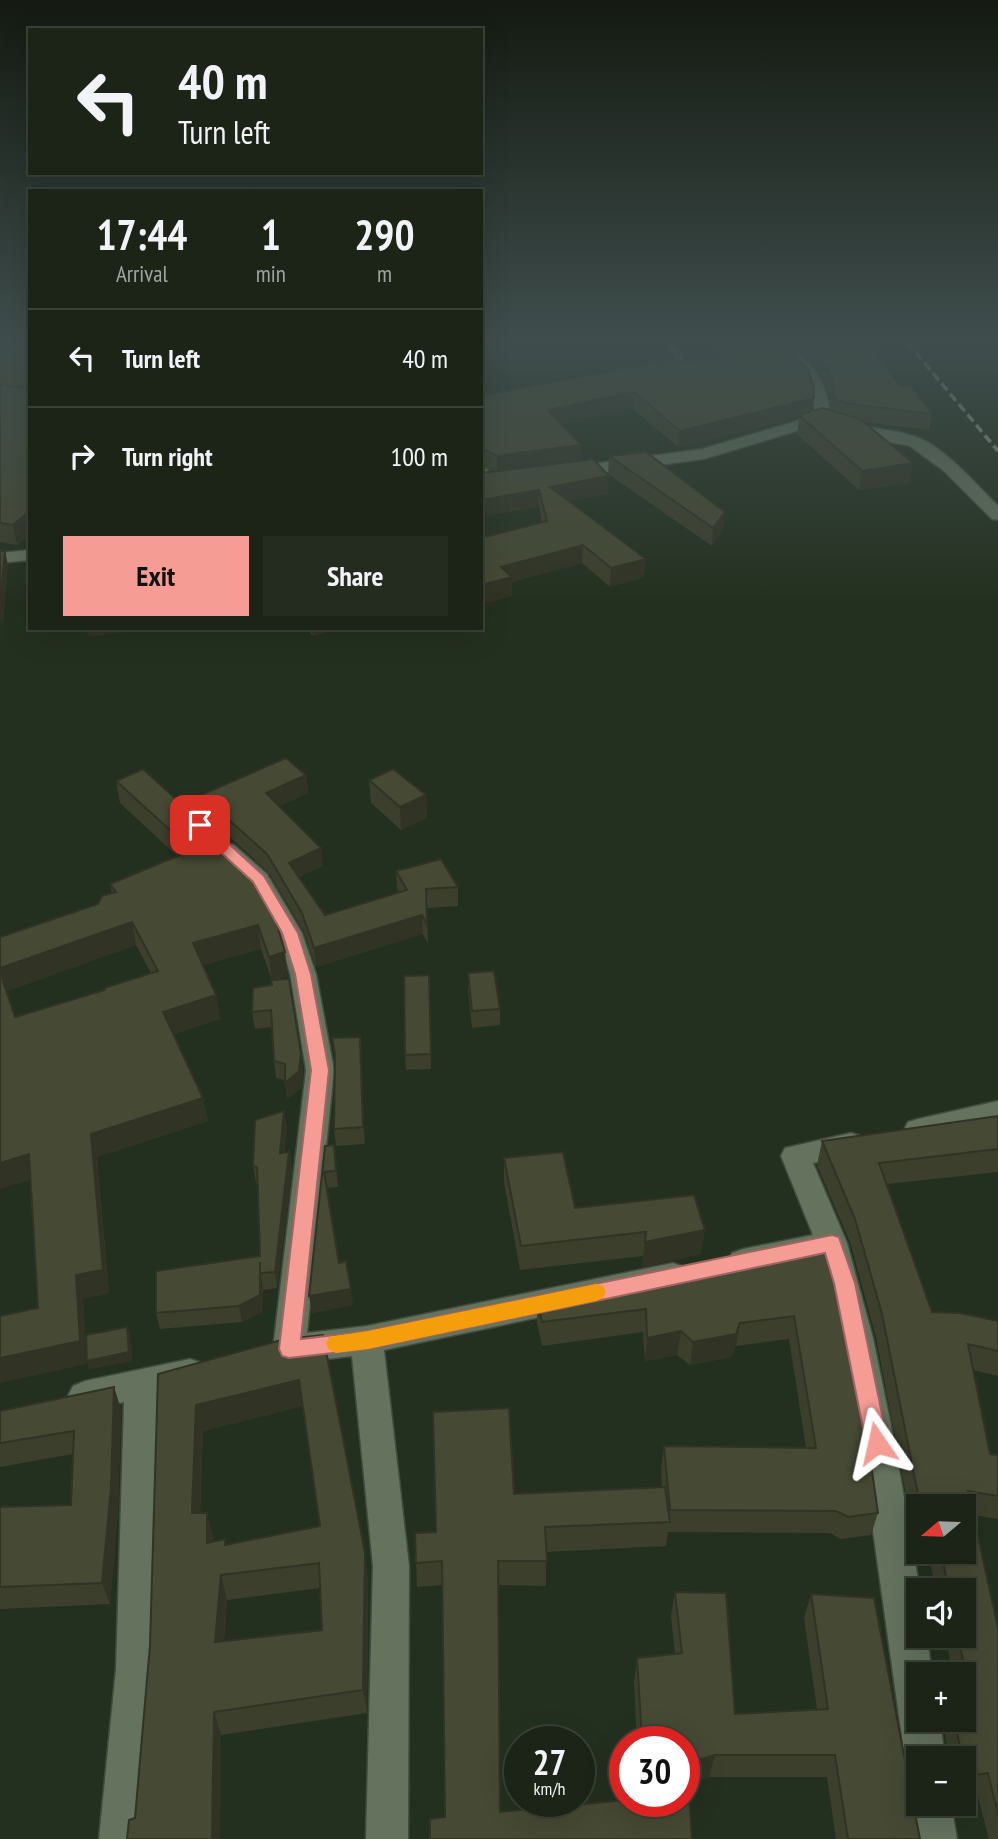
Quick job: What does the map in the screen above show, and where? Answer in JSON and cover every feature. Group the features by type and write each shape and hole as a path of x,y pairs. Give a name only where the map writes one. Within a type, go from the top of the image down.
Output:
{"street":[{"path":"551,474 704,454 792,428"},
{"path":"842,428 915,442 950,468 998,515"},
{"path":"0,558 28,555"},
{"path":"209,834 259,879 290,933 303,974 320,1070 276,1352 368,1340 832,1243"},
{"path":"912,1662 888,1497 845,1283 832,1243 795,1156 998,1112"},
{"path":"368,1340 391,1566 387,1839"},
{"path":"51,1403 222,1365"},
{"path":"120,1839 129,1773 141,1542 141,1384"},
{"path":"933,1816 936,1839"}],"lane":[{"path":"483,469 496,481"}],"building":[{"path":"0,428 28,428 28,513 13,525 0,523"},
{"path":"483,428 565,428 581,445 497,456 483,449"},
{"path":"813,428 871,428 913,463 862,471"},
{"path":"646,452 725,512 713,528 609,456"},
{"path":"593,459 609,476 550,487 646,559 611,568 583,545 501,567 512,577 483,584 483,537 547,521 539,490 483,500 483,473"},
{"path":"0,551 5,551 0,604"},
{"path":"286,758 306,775 266,793 321,848 289,863 325,915 407,890 396,871 441,859 458,887 426,889 427,925 422,915 314,948 302,913 267,854 201,795"},
{"path":"143,769 245,862 273,911 285,952 269,957 258,925 193,943 216,995 163,1012 203,1098 91,1134 103,1270 76,1275 80,1341 0,1358 0,1316 38,1308 29,1154 0,1163 0,972 15,1017 158,971 132,922 0,968 0,937 98,904 102,896 116,892 110,884 192,850 116,781"},
{"path":"393,769 426,795 400,807 369,780"},
{"path":"494,971 500,1009 472,1011 468,973"},
{"path":"429,975 431,1054 405,1055 404,976"},
{"path":"289,979 301,1054 299,1071 285,1083 285,1064 274,1061 271,1010 252,1012 253,988 272,985 271,980"},
{"path":"360,1037 363,1127 334,1129 335,1054 332,1038"},
{"path":"284,1111 280,1153 289,1152 275,1272 260,1273 260,1295 239,1306 156,1313 156,1271 260,1256 257,1167 253,1166 255,1120"},
{"path":"998,1116 998,1149 879,1163 932,1312 960,1313 998,1321 998,1351 968,1344 990,1454 998,1455 998,1496 968,1491 969,1494 918,1494 882,1314 855,1219 822,1141"},
{"path":"334,1145 336,1171 324,1172 339,1263 346,1261 351,1289 309,1296 325,1146"},
{"path":"563,1152 575,1208 694,1195 705,1230 645,1242 646,1232 521,1246 504,1158"},
{"path":"828,1246 865,1423 878,1513 848,1517 836,1511 670,1510 664,1446 816,1448 794,1316 740,1323 736,1334 693,1342 681,1331 647,1338 646,1309 542,1322 537,1300 639,1286 641,1276 713,1261 714,1265"},
{"path":"127,1327 129,1352 87,1361 86,1335"},
{"path":"323,1335 365,1553 363,1690 214,1712 212,1839 127,1839 129,1820 135,1818 150,1645 158,1374 285,1339","holes":["299,1380 320,1526 225,1545 225,1539 207,1543 207,1513 192,1513 196,1405","319,1563 322,1630 215,1642 221,1575"]},
{"path":"114,1387 111,1488 102,1583 0,1587 0,1507 71,1505 74,1431 0,1443 0,1411"},
{"path":"509,1408 514,1494 665,1487 670,1522 545,1527 547,1561 498,1561 500,1812 504,1812 504,1817 595,1817 595,1803 609,1802 609,1817 691,1817 692,1839 430,1839 430,1819 445,1817 442,1561 416,1563 415,1533 436,1532 433,1412"},
{"path":"976,1528 998,1628 998,1814 988,1773 976,1775 976,1746 960,1746 957,1732 976,1732 976,1662 963,1662 961,1648 976,1648 976,1578 946,1578 943,1564 976,1564"},
{"path":"675,1592 726,1593 735,1714 828,1709 811,1594 874,1598 906,1766 906,1816 916,1816 920,1839 848,1839 835,1755 715,1755 700,1759 700,1726 641,1726 637,1658 682,1653"}],"railway":[{"path":"979,428 998,451"}],"slow traffic":[{"path":"336,1344 368,1340 596,1292"}],"route":[{"path":"200,825 259,879 290,933 303,974 320,1070 289,1349 368,1340 832,1243 845,1283 877,1443"}]}
